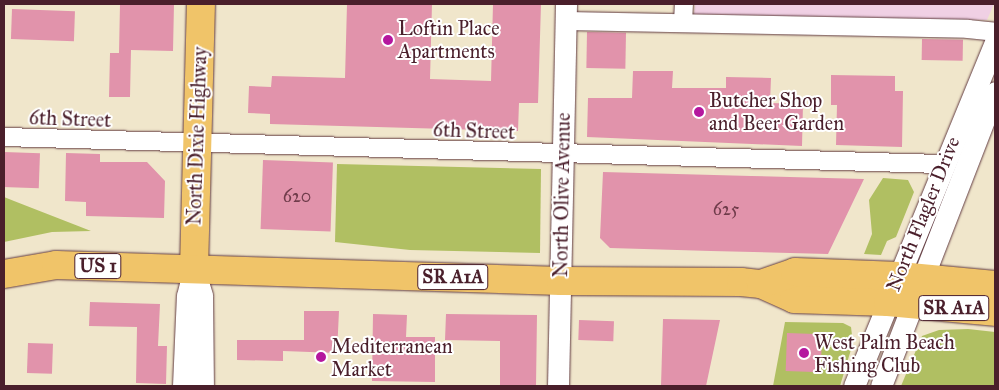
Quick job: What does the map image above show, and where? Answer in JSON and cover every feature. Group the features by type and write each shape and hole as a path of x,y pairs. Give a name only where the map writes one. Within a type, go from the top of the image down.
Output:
{"main road":[{"name":"North Dixie Highway","path":"194,269 201,4"},
{"name":"US 1","path":"4,274 56,265 194,269"},
{"name":"SR A1A","path":"194,269 561,281 761,284 795,272 911,277 995,285"},
{"name":"SR A1A","path":"761,284 794,298 900,303 995,312"}],"street":[{"path":"683,22 684,4"},
{"path":"566,12 683,22 968,29 995,32"},
{"name":"North Olive Avenue","path":"558,386 566,12"},
{"name":"North Flagler Drive","path":"911,277 943,164 995,43"},
{"name":"North Flagler Drive","path":"854,386 900,303 995,92"},
{"name":"6th Street","path":"4,138 196,145 943,164"},
{"name":"North Dixie Highway","path":"183,386 187,296 194,269"},
{"name":"North Dixie Highway","path":"194,269 202,296 203,386"},
{"name":"North Flagler Drive","path":"881,386 900,303"}],"shaded area":[{"path":"695,4 994,4 987,20 694,14"}],"green space":[{"path":"337,164 541,169 540,253 410,250 335,242"},
{"path":"883,178 908,180 914,192 896,237 887,241 881,255 864,254 872,234 869,200"},
{"path":"4,197 91,231 52,232 4,242"},
{"path":"785,322 843,323 851,327 853,343 840,386 773,386"},
{"path":"968,329 995,332 995,386 901,386 922,336 939,330"}],"building":[{"path":"120,4 174,4 173,51 131,50 130,97 109,97 110,53 119,53"},
{"name":"Loftin Place Apartments","path":"347,4 432,4 430,79 491,81 493,4 541,4 538,103 519,103 518,131 270,124 270,114 248,113 249,86 271,87 272,76 345,78"},
{"path":"12,9 75,11 74,41 11,39"},
{"path":"587,32 626,33 625,69 586,68"},
{"path":"922,39 963,40 963,61 922,60"},
{"path":"633,71 673,71 672,88 726,88 726,77 771,78 770,103 803,104 802,146 587,137 588,98 632,98"},
{"path":"831,75 895,76 895,91 903,91 902,147 836,145 837,105 831,105"},
{"path":"4,152 40,153 39,188 4,187"},
{"path":"66,153 100,154 100,162 147,162 165,181 164,218 86,216 86,202 65,201"},
{"path":"263,160 333,162 331,231 261,229"},
{"path":"603,172 864,179 828,254 711,251 610,248 600,238"},
{"path":"90,302 160,304 158,346 167,346 166,384 136,383 137,327 89,326"},
{"path":"304,311 339,311 337,353 283,351 283,361 237,360 237,340 304,340"},
{"path":"373,314 407,315 406,337 435,337 435,382 372,381"},
{"path":"446,314 537,315 536,386 500,386 500,341 445,340"},
{"path":"663,319 720,320 706,386 661,386"},
{"path":"579,320 614,321 613,341 578,340"},
{"name":"West Palm Beach Fishing Club","path":"787,333 822,334 821,372 786,371"},
{"path":"28,343 53,344 52,374 27,373"}],"place":[{"name":"Loftin Place Apartments","path":"388,40"},
{"name":"Butcher Shop and Beer Garden","path":"699,112"},
{"name":"West Palm Beach Fishing Club","path":"804,353"},
{"name":"Mediterranean Market","path":"321,357"}]}
